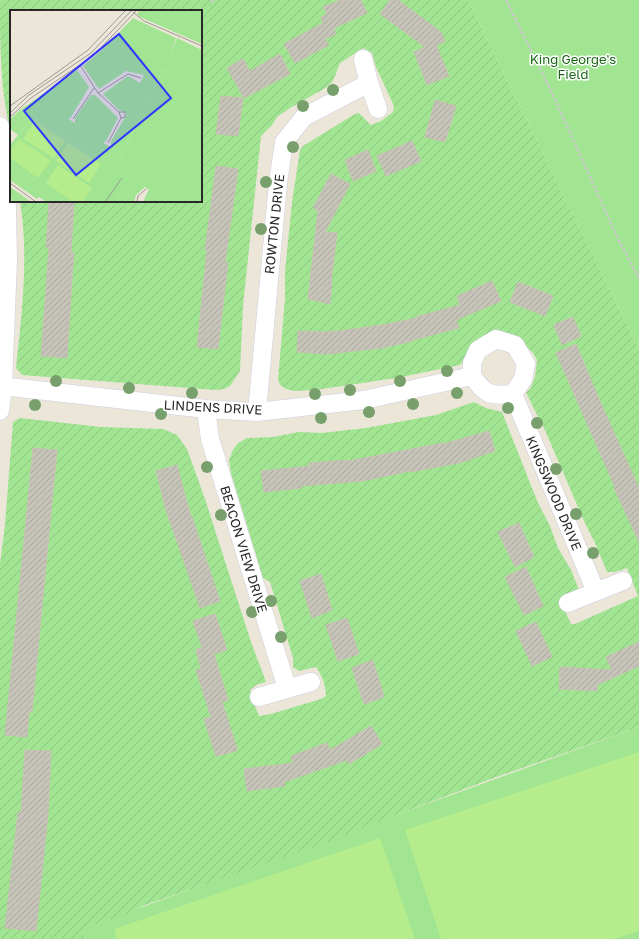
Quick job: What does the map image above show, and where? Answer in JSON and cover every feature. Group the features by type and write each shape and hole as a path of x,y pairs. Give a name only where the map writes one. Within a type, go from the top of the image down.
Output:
{"street":[{"path":"363,59 369,83 378,108"},
{"name":"ROWTON DRIVE","path":"257,412 278,183 284,142 304,117 369,83"},
{"path":"0,126 6,161 8,260 0,411"},
{"path":"496,339 515,345 526,364 524,379 513,394 497,395 483,391 472,376 472,363 478,350 496,339"},
{"name":"LINDENS DRIVE","path":"1,386 206,409 257,412 364,400 472,376"},
{"name":"KINGSWOOD DRIVE","path":"513,394 596,592"},
{"name":"BEACON VIEW DRIVE","path":"206,409 210,439 287,688"},
{"path":"568,602 623,581"},
{"path":"259,696 311,682"}],"path":[{"path":"506,0 553,95 618,239 639,278"}],"green space":[{"path":"0,0 468,0 639,349 639,727 491,779 328,842 145,905 124,915 84,928 85,939 0,939 0,564 5,525 13,422 20,418 101,427 163,429 177,435 187,449 205,499 252,645 266,682 256,685 250,690 259,716 271,714 321,699 326,696 323,681 316,667 299,671 293,667 293,658 270,582 263,578 231,473 229,460 238,443 247,438 273,437 299,432 322,433 366,428 436,415 474,402 486,408 502,412 538,503 550,526 558,548 571,570 579,590 561,602 571,624 575,624 638,596 627,568 615,572 607,572 544,428 526,392 530,389 535,377 537,360 533,353 516,336 503,333 483,336 476,341 460,365 396,378 315,390 294,391 286,389 280,385 278,379 285,299 285,271 292,202 300,150 303,146 355,114 359,113 371,125 381,121 393,112 394,106 376,67 372,53 363,48 340,63 333,81 327,87 277,117 272,125 261,136 243,306 240,371 230,386 224,389 215,390 22,375 16,368 24,284 24,243 20,202 202,202 202,10 10,10 10,130 3,84"},
{"name":"King George's Field","path":"468,0 639,0 639,349"},
{"path":"639,727 639,939 85,939 84,928"},
{"path":"639,752 639,931 614,939 441,939 405,830"},
{"path":"380,838 415,939 117,939 114,929"}],"building":[{"path":"340,0 361,0 367,13 334,28 336,34 325,39 329,45 295,63 284,44 323,23 321,17 327,14 323,7"},
{"path":"390,0 398,0 441,32 445,42 436,45 449,76 427,85 414,52 425,47 380,14"},
{"path":"280,54 290,74 244,98 227,68 243,59 250,71"},
{"path":"221,96 243,98 238,136 216,134"},
{"path":"435,100 456,106 445,142 425,137"},
{"path":"412,141 421,161 386,176 377,156"},
{"path":"368,150 376,171 353,181 345,160"},
{"path":"216,166 238,169 225,263 228,263 218,349 197,347 207,250 205,250"},
{"path":"331,174 350,184 325,232 337,233 330,304 308,299 318,210 313,208"},
{"path":"49,202 74,202 71,253 74,253 67,358 41,356 49,248 46,248"},
{"path":"492,281 501,301 456,320 459,328 382,348 327,354 297,352 298,331 340,331 416,318 460,305 457,296"},
{"path":"518,282 553,296 545,316 510,302"},
{"path":"573,317 581,336 562,345 554,325"},
{"path":"576,344 639,488 639,542 556,353"},
{"path":"489,431 495,451 459,463 363,481 301,486 302,488 264,492 261,471 310,466 309,463 348,461 443,444"},
{"path":"33,448 57,450 32,712 29,712 27,737 5,735"},
{"path":"177,465 191,517 220,601 200,608 166,510 156,471"},
{"path":"519,523 534,557 515,567 498,532"},
{"path":"526,567 543,606 524,615 505,577"},
{"path":"321,574 332,610 312,618 300,581"},
{"path":"215,614 227,650 214,654 228,700 222,702 237,749 236,751 216,756 204,719 211,717 196,670 201,669 196,650 202,647 193,621"},
{"path":"347,618 359,654 338,661 326,625"},
{"path":"536,622 552,657 532,666 516,631"},
{"path":"639,642 639,666 597,685 597,691 559,689 560,667 612,670 606,657"},
{"path":"373,660 384,697 364,704 352,668"},
{"path":"371,726 382,744 349,764 347,760 284,782 285,786 247,791 244,769 293,763 291,756 327,743 330,750"},
{"path":"25,750 51,751 48,815 36,931 5,928 18,812 21,813"}]}
